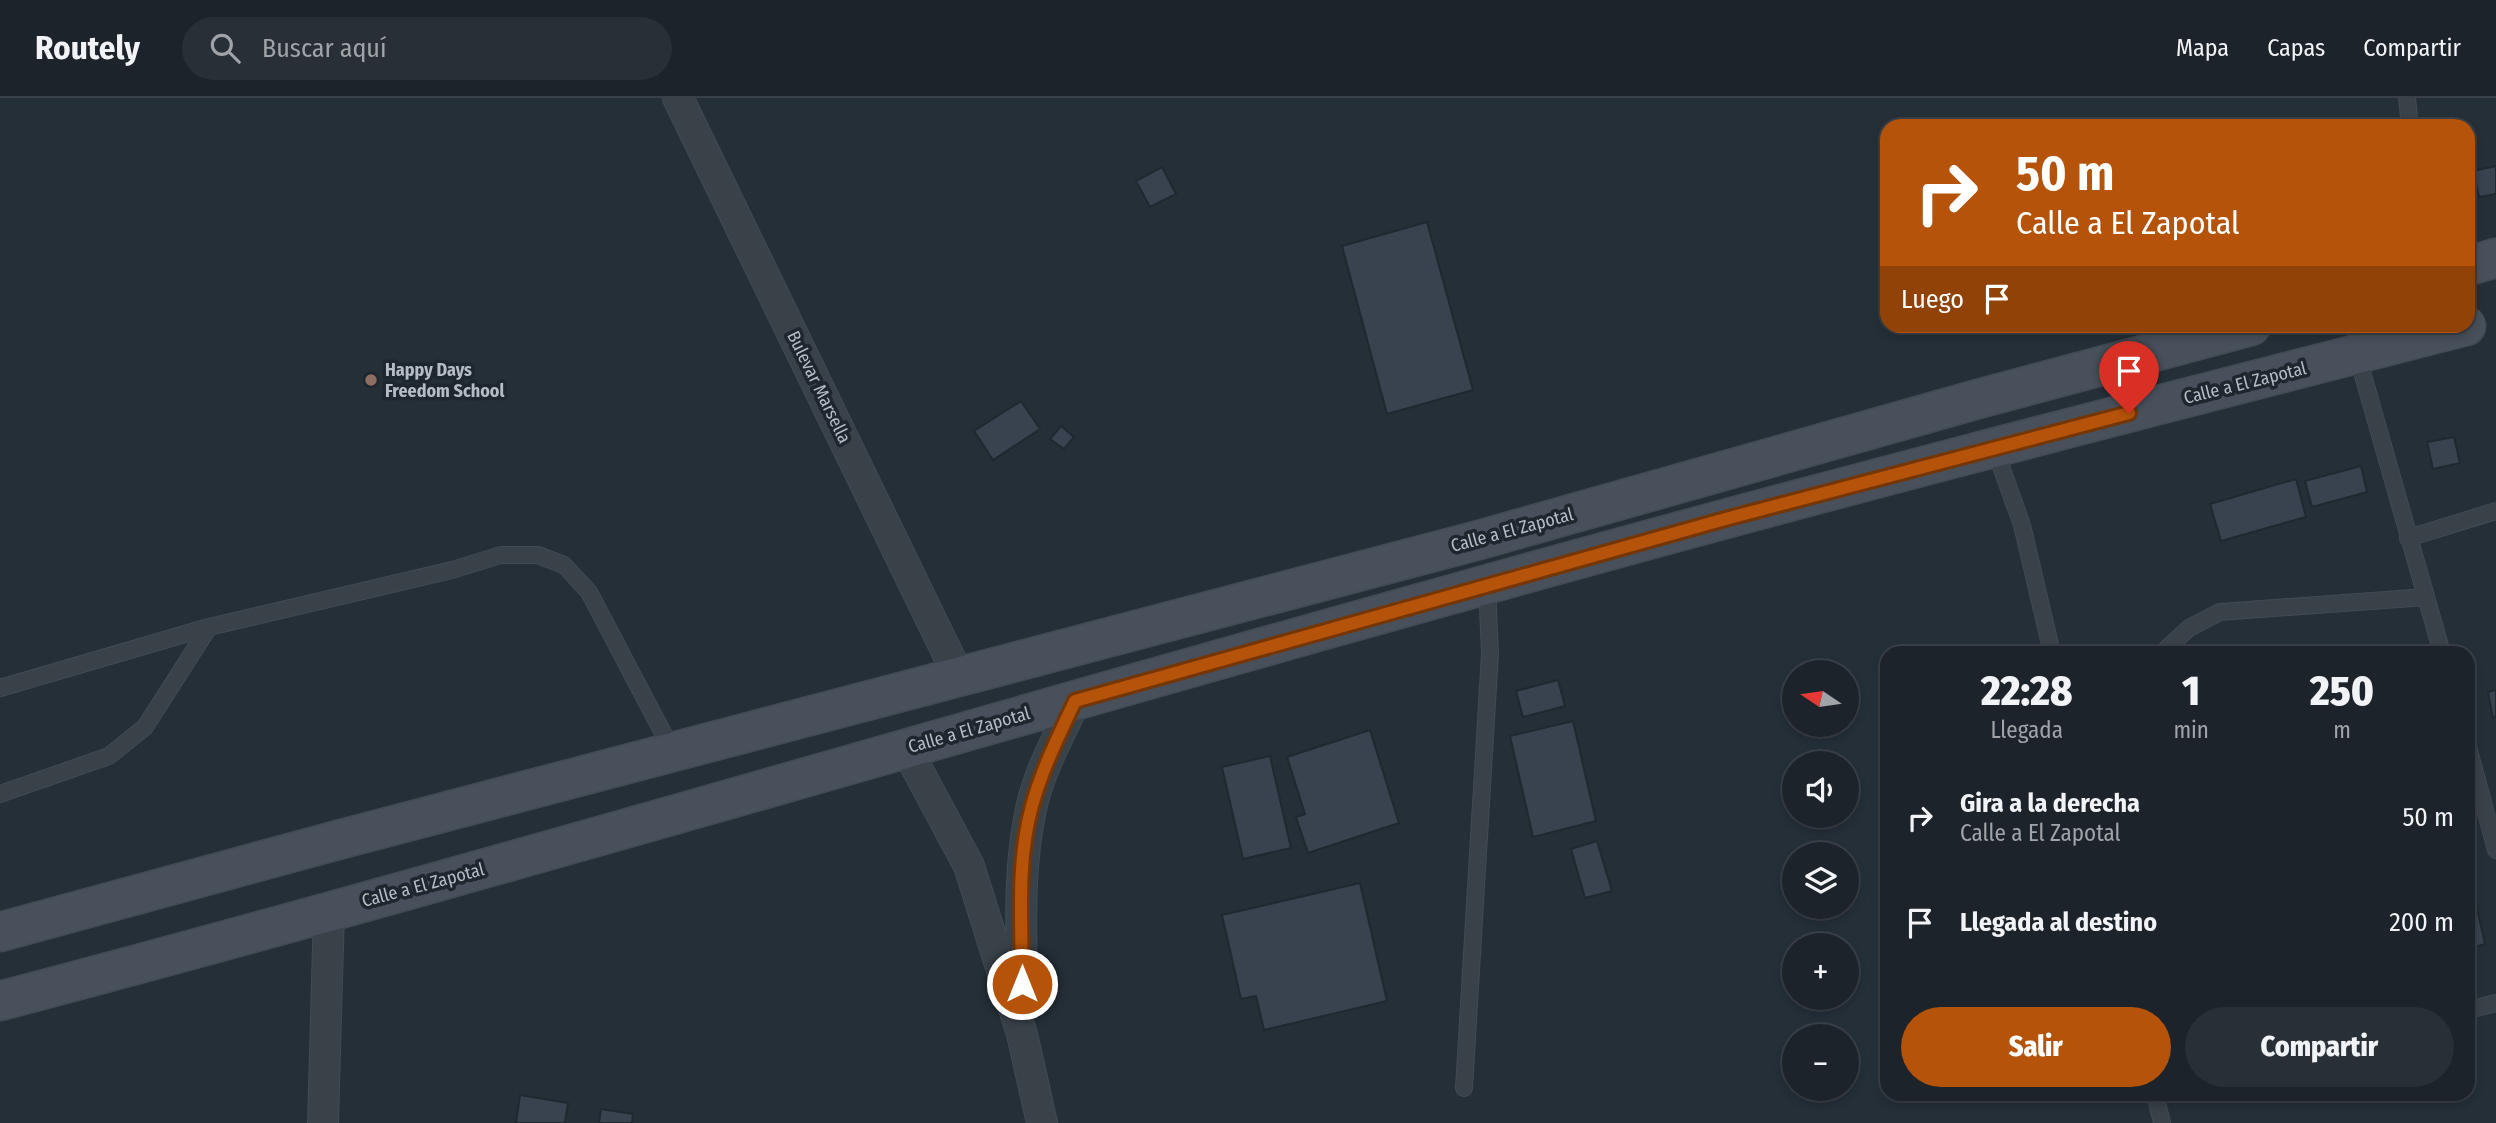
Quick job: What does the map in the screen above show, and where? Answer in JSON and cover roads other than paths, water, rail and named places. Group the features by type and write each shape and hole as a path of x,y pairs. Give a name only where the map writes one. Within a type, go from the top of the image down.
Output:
{"street":[{"name":"Bulevar Marsella","path":"678,98 959,677"},
{"path":"2475,264 2496,258"},
{"name":"Calle a El Zapotal","path":"2475,323 2496,318"},
{"name":"Calle a El Zapotal","path":"0,933 673,751 1479,540 1978,399 2225,333"},
{"name":"Calle a El Zapotal","path":"0,1001 1486,585 1994,447 2437,333"},
{"path":"1022,1034 1023,856 1031,807 1044,768 1075,701"},
{"path":"906,748 969,866 1022,1034 1042,1123"},
{"path":"323,1123 329,911"}],"lane":[{"path":"2407,98 2409,119"},
{"path":"2357,354 2440,646"},
{"path":"1994,447 2022,525 2050,646"},
{"path":"2408,538 2496,511"},
{"path":"0,688 209,627 452,570 501,555 538,555 564,565 589,592 673,751"},
{"path":"1464,1087 1490,653 1486,585"},
{"path":"2170,646 2189,628 2220,612 2426,597"},
{"path":"0,794 109,756 145,727 209,627"},
{"path":"2475,771 2495,839"},
{"path":"2475,1008 2496,1003"},
{"path":"2157,1101 2162,1123"}],"place":[{"name":"Happy Days Freedom School","path":"371,380"}]}
